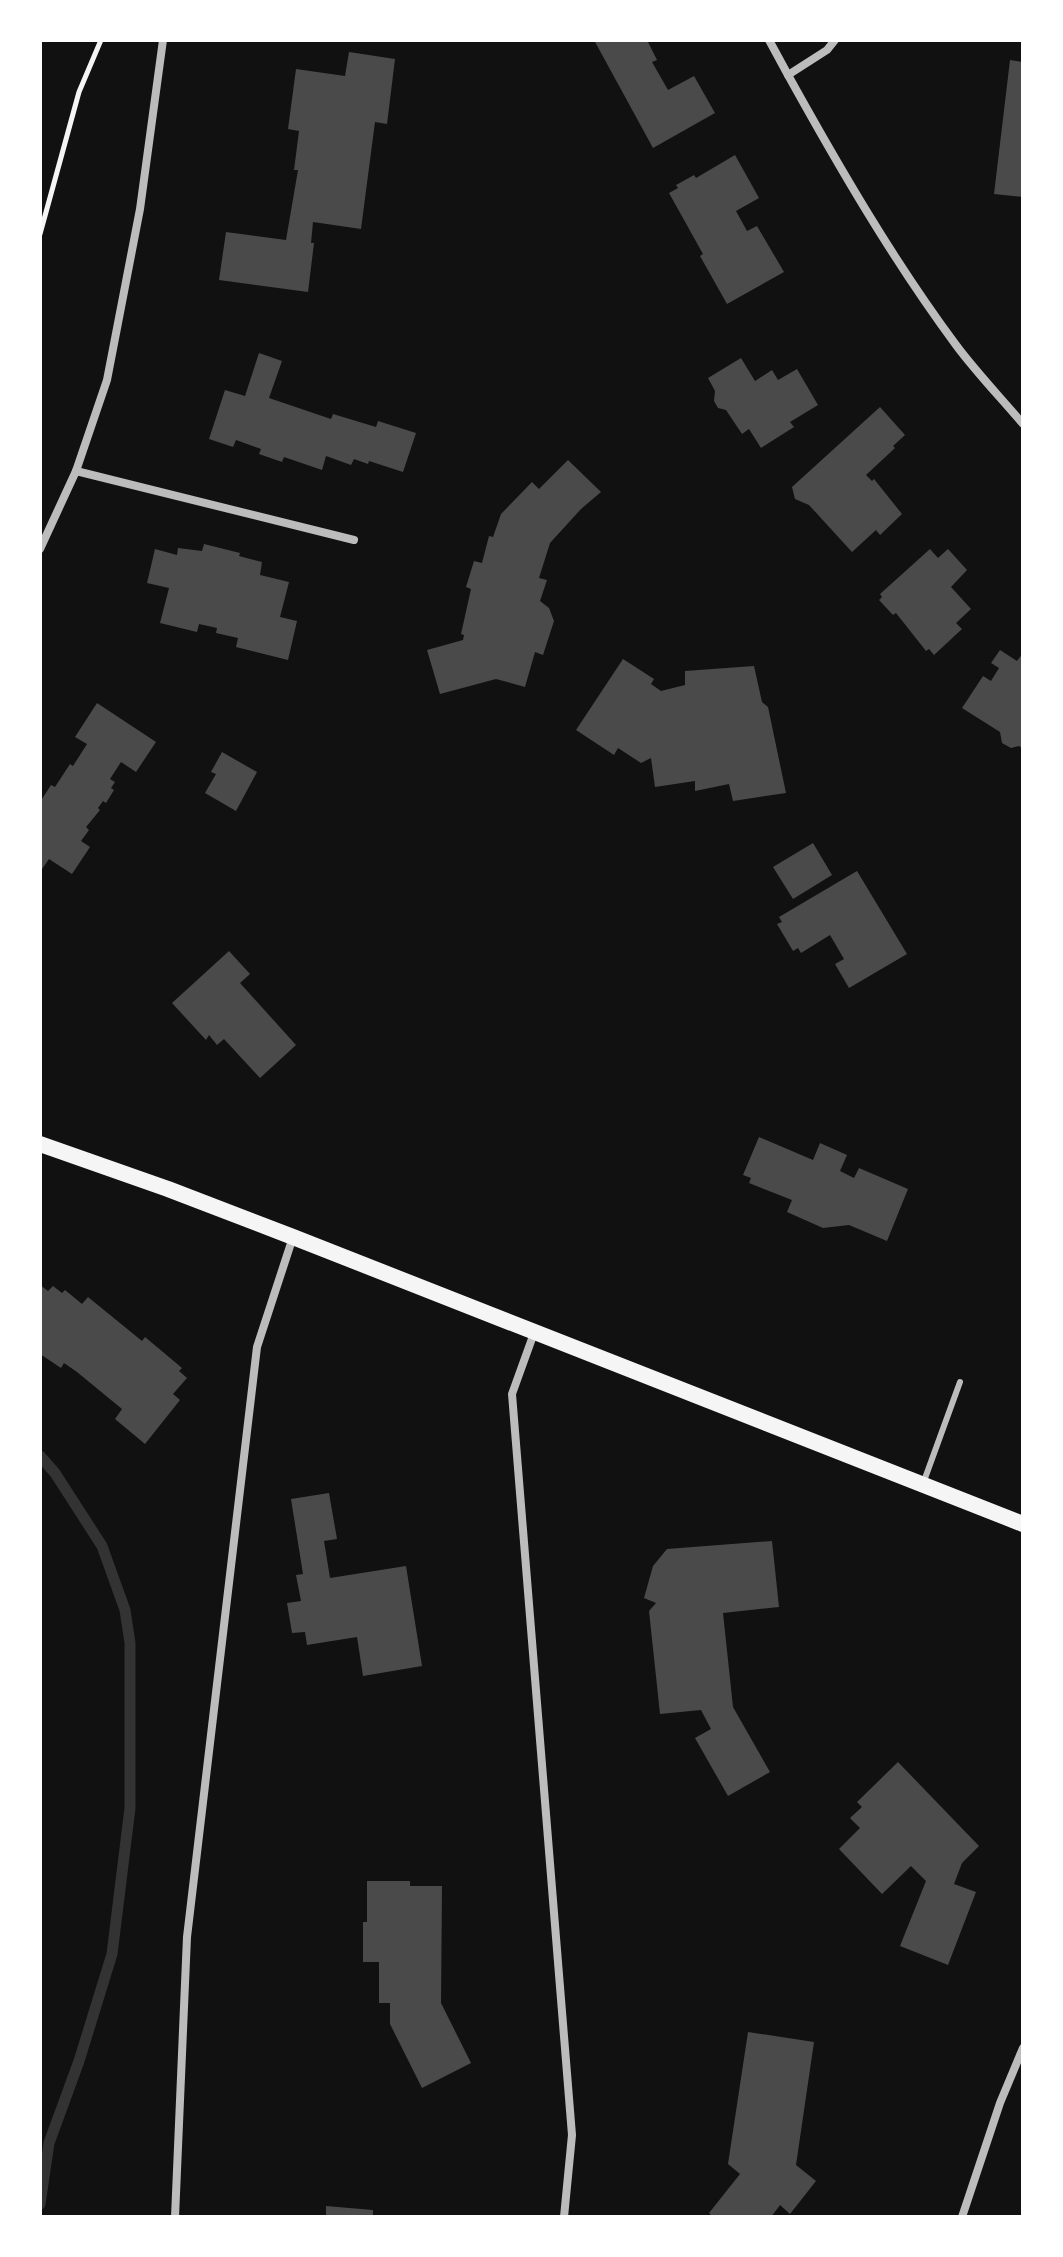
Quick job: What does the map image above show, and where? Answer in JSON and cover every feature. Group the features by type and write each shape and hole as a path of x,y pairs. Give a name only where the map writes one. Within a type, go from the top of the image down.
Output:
{"main road":[{"path":"40,1144 293,1237 1023,1524"}],"street":[{"path":"40,549 76,471 107,380 140,209 163,40"},
{"path":"769,40 824,139 930,307 956,345 1023,424"},
{"path":"788,75 827,50 835,40"},
{"path":"76,471 354,540"},
{"path":"175,2217 187,1937 257,1347 293,1237"},
{"path":"534,1333 512,1394 572,2135 564,2217"},
{"path":"962,2217 1000,2103 1023,2048"}],"lane":[{"path":"922,1485 960,1382"}],"path":[{"path":"40,234 79,92 101,40"}],"building":[{"path":"594,40 647,40 657,60 652,62 668,90 694,76 715,113 653,148"},
{"path":"349,52 395,59 387,124 375,122 361,229 313,222 311,243 314,243 308,292 219,280 226,232 286,240 298,170 294,170 299,131 288,129 296,69 345,76"},
{"path":"1010,60 1023,62 1023,197 994,194"},
{"path":"735,155 759,198 736,211 747,231 757,226 784,272 727,304 669,193 678,188 676,185 694,175 696,178"},
{"path":"259,353 282,361 269,398 331,419 333,414 376,427 378,421 416,433 403,472 369,461 368,464 354,459 351,465 326,456 322,470 284,457 282,462 259,454 261,449 236,440 233,447 209,439 225,390 245,396"},
{"path":"741,358 755,381 772,370 778,380 797,369 818,405 790,422 794,427 761,448 749,429 742,434 726,410 718,408 714,401 715,391 708,378"},
{"path":"880,407 905,435 866,475 872,481 874,479 902,514 880,535 876,530 852,552 809,505 795,499 792,487"},
{"path":"568,460 601,492 550,543 539,578 547,580 540,601 549,608 554,621 543,655 535,652 525,687 496,679 440,694 427,650 463,640 464,635 461,634 471,589 466,587 474,561 482,563 489,536 493,537 501,514 532,482 539,489"},
{"path":"204,544 262,562 260,575 289,582 280,617 297,621 288,660 236,647 238,638 216,633 217,628 199,624 197,632 160,623 169,588 147,583 155,549 177,555 178,548 202,551"},
{"path":"930,549 938,558 948,549 967,570 951,587 971,609 956,623 962,629 934,655 929,649 926,651 896,613 893,615 879,600 882,597 880,594"},
{"path":"1000,650 1017,661 1023,653 1023,749 1002,743 1000,732 962,708 983,676 991,681 999,668 991,663"},
{"path":"623,659 654,679 651,684 661,691 685,685 685,671 754,666 762,702 768,707 786,793 733,801 729,784 695,791 695,781 655,787 651,758 641,763 618,748 614,755 576,730"},
{"path":"97,703 156,742 136,772 121,762 110,779 115,782 111,788 114,790 86,827 89,830 81,841 90,847 72,874 49,859 42,869 40,802 51,785 55,787 70,764 73,766 87,744 75,737"},
{"path":"222,752 257,772 236,811 205,793 216,774 211,772"},
{"path":"813,843 832,875 793,899 773,867"},
{"path":"857,871 907,954 849,988 835,964 844,959 830,935 801,953 798,948 793,951 777,924 782,922 779,917"},
{"path":"229,951 250,974 240,983 296,1045 260,1078 224,1039 217,1045 209,1035 206,1040 172,1003"},
{"path":"759,1137 813,1160 820,1143 847,1155 840,1171 854,1178 859,1168 908,1189 887,1241 849,1225 823,1228 787,1212 792,1200 749,1183 751,1178 743,1175"},
{"path":"40,1285 48,1291 53,1286 62,1293 65,1290 82,1304 88,1297 142,1341 145,1337 182,1368 179,1371 187,1378 173,1394 180,1400 145,1444 115,1419 122,1409 64,1363 61,1368 40,1354"},
{"path":"329,1493 337,1539 324,1541 330,1578 406,1566 422,1666 363,1676 357,1637 307,1645 305,1632 292,1633 287,1603 301,1601 296,1575 303,1574 291,1499"},
{"path":"772,1541 779,1607 723,1613 733,1707 770,1772 728,1796 695,1738 711,1729 701,1710 660,1714 649,1611 656,1603 644,1598 653,1566 667,1549"},
{"path":"898,1762 979,1846 962,1863 954,1884 976,1892 948,1965 900,1946 926,1881 911,1866 882,1894 839,1849 860,1828 850,1818 862,1807 857,1802"},
{"path":"367,1881 410,1881 410,1886 442,1886 441,2003 471,2063 422,2088 390,2024 390,2003 379,2003 379,1962 363,1962"},
{"path":"748,2032 814,2042 796,2165 816,2181 790,2214 780,2205 771,2217 713,2217 709,2213 740,2174 728,2164"},
{"path":"326,2206 373,2210 373,2217 326,2217"}],"waterway":[{"path":"40,1456 55,1473 102,1546 125,1610 130,1643 130,1808 112,1954 79,2061 49,2143 40,2204"}]}
